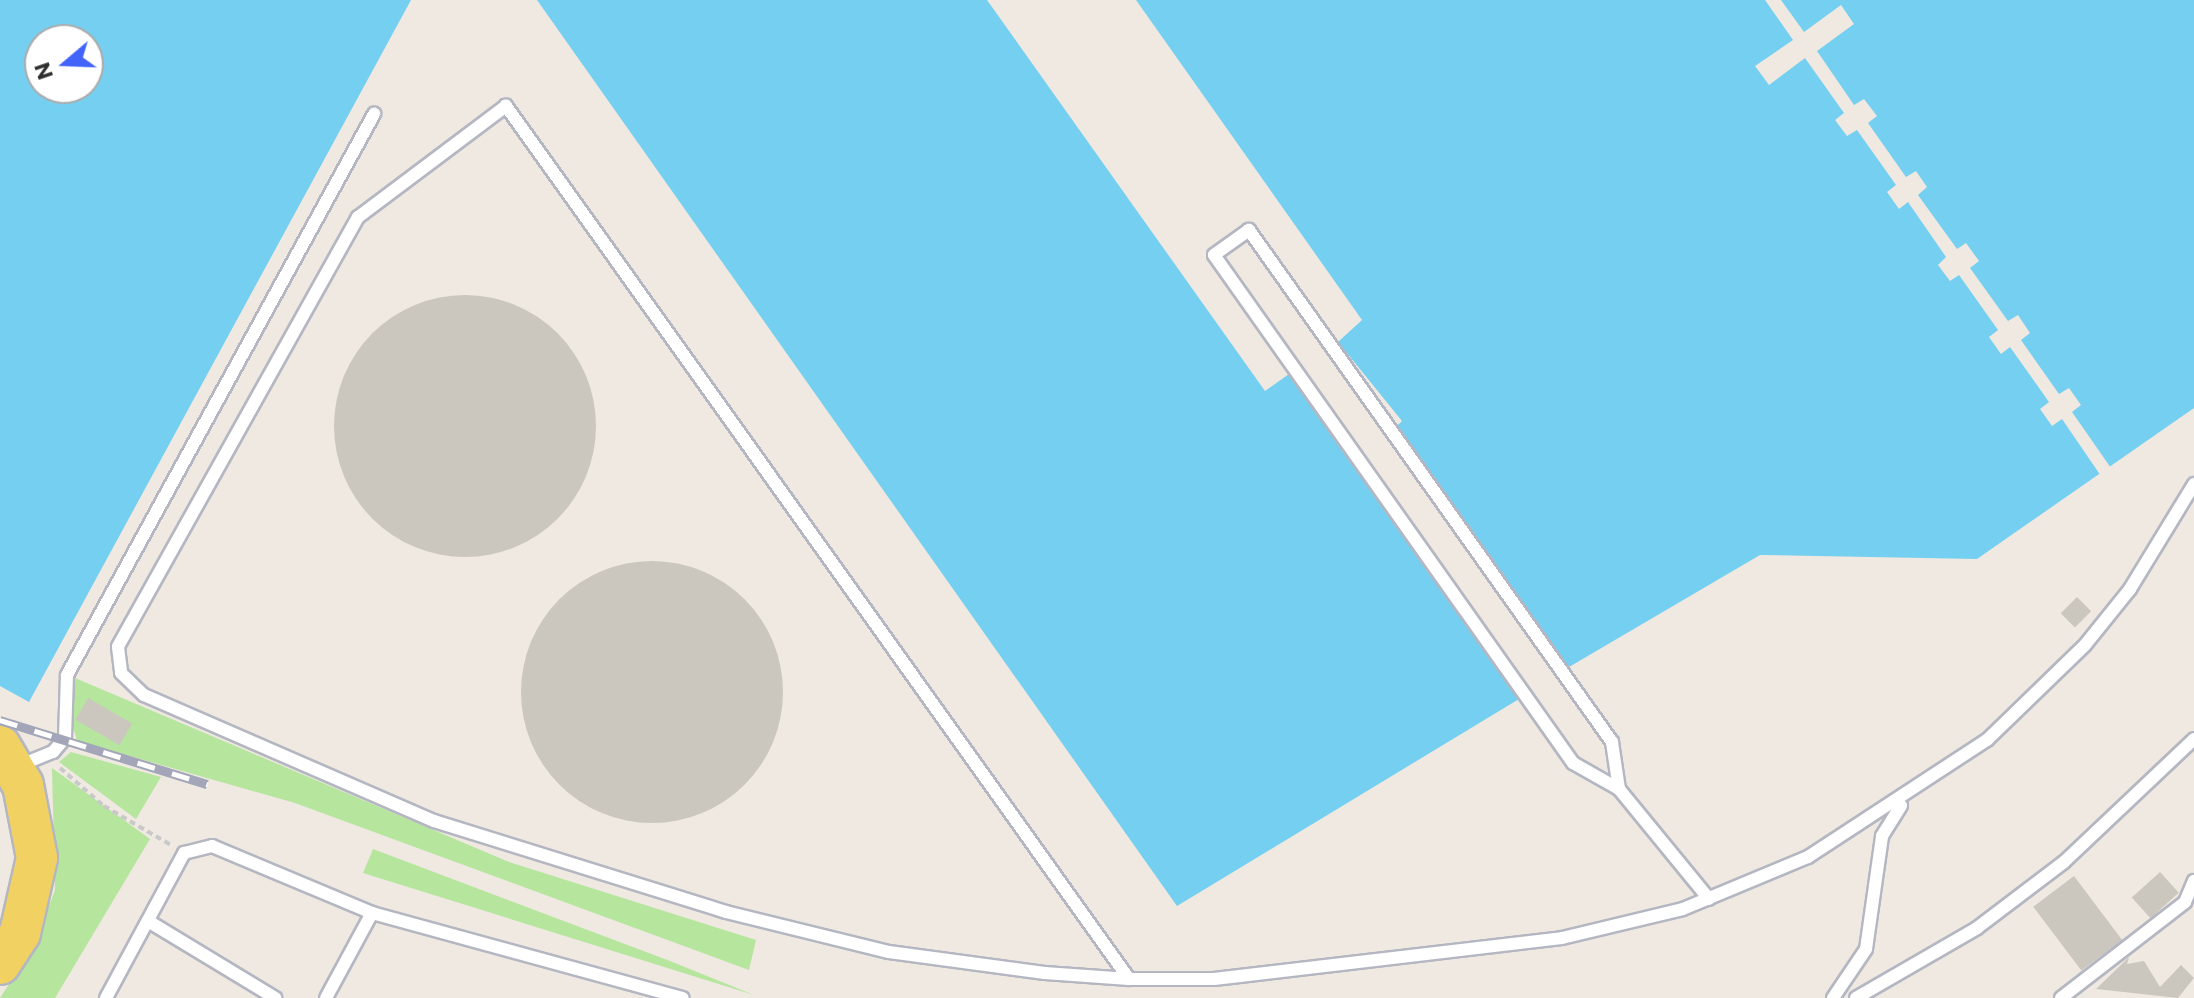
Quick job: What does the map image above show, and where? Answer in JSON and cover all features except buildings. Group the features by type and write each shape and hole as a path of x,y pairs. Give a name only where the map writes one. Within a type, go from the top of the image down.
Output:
{"main road":[{"path":"0,964 20,933 37,858 35,822 20,756"}],"lane":[{"path":"1129,979 506,106 358,217 118,647 121,673 131,685 434,821 519,851 839,943 1129,979 1291,972 1562,938 1709,899 1808,857 1905,799 1987,740 2085,645 2130,589 2194,484"},
{"path":"20,756 65,738 67,675 374,114"},
{"path":"1619,789 1612,742 1249,230 1214,255 1573,763 1619,789 1709,899"},
{"path":"1856,998 1977,928 2040,881 2145,793 2194,739"},
{"path":"1833,998 1866,949 1882,836 1905,799"},
{"path":"106,998 184,853 212,846 372,913 683,998"},
{"path":"2061,998 2185,902 2194,881"},
{"path":"326,998 372,913"},
{"path":"148,921 275,998"}],"path":[{"path":"20,756 184,853"}],"green space":[{"path":"75,678 509,862 756,940 749,970 295,803 77,741 69,712"},
{"path":"71,752 161,777 136,819 59,762"},
{"path":"52,768 150,839 55,998 0,998 34,946 55,890"},
{"path":"373,849 670,961 754,995 363,873"}],"water":[{"path":"0,0 411,0 29,702 0,686"},
{"path":"537,0 987,0 1265,391 1289,374 1519,699 1177,906"},
{"path":"1136,0 2194,0 2194,408 1977,559 1760,555 1569,667 1397,426 1402,421 1338,342 1362,320"}],"pier":[{"path":"1765,0 1781,0 1804,32 1841,5 1854,24 1817,51 1854,105 1864,99 1877,116 1868,123 1906,177 1916,171 1927,187 1918,195 1957,249 1966,243 1979,261 1970,268 2008,321 2018,315 2030,333 2021,340 2059,394 2069,388 2081,405 2072,412 2111,468 2101,476 2062,419 2052,426 2040,409 2049,402 2010,347 2001,354 1989,337 1998,330 1959,275 1950,281 1938,265 1946,257 1908,202 1899,209 1887,192 1896,185 1857,130 1847,136 1835,120 1844,113 1805,58 1769,85 1755,66 1793,40"}],"railway":[{"path":"0,720 207,784"}]}
